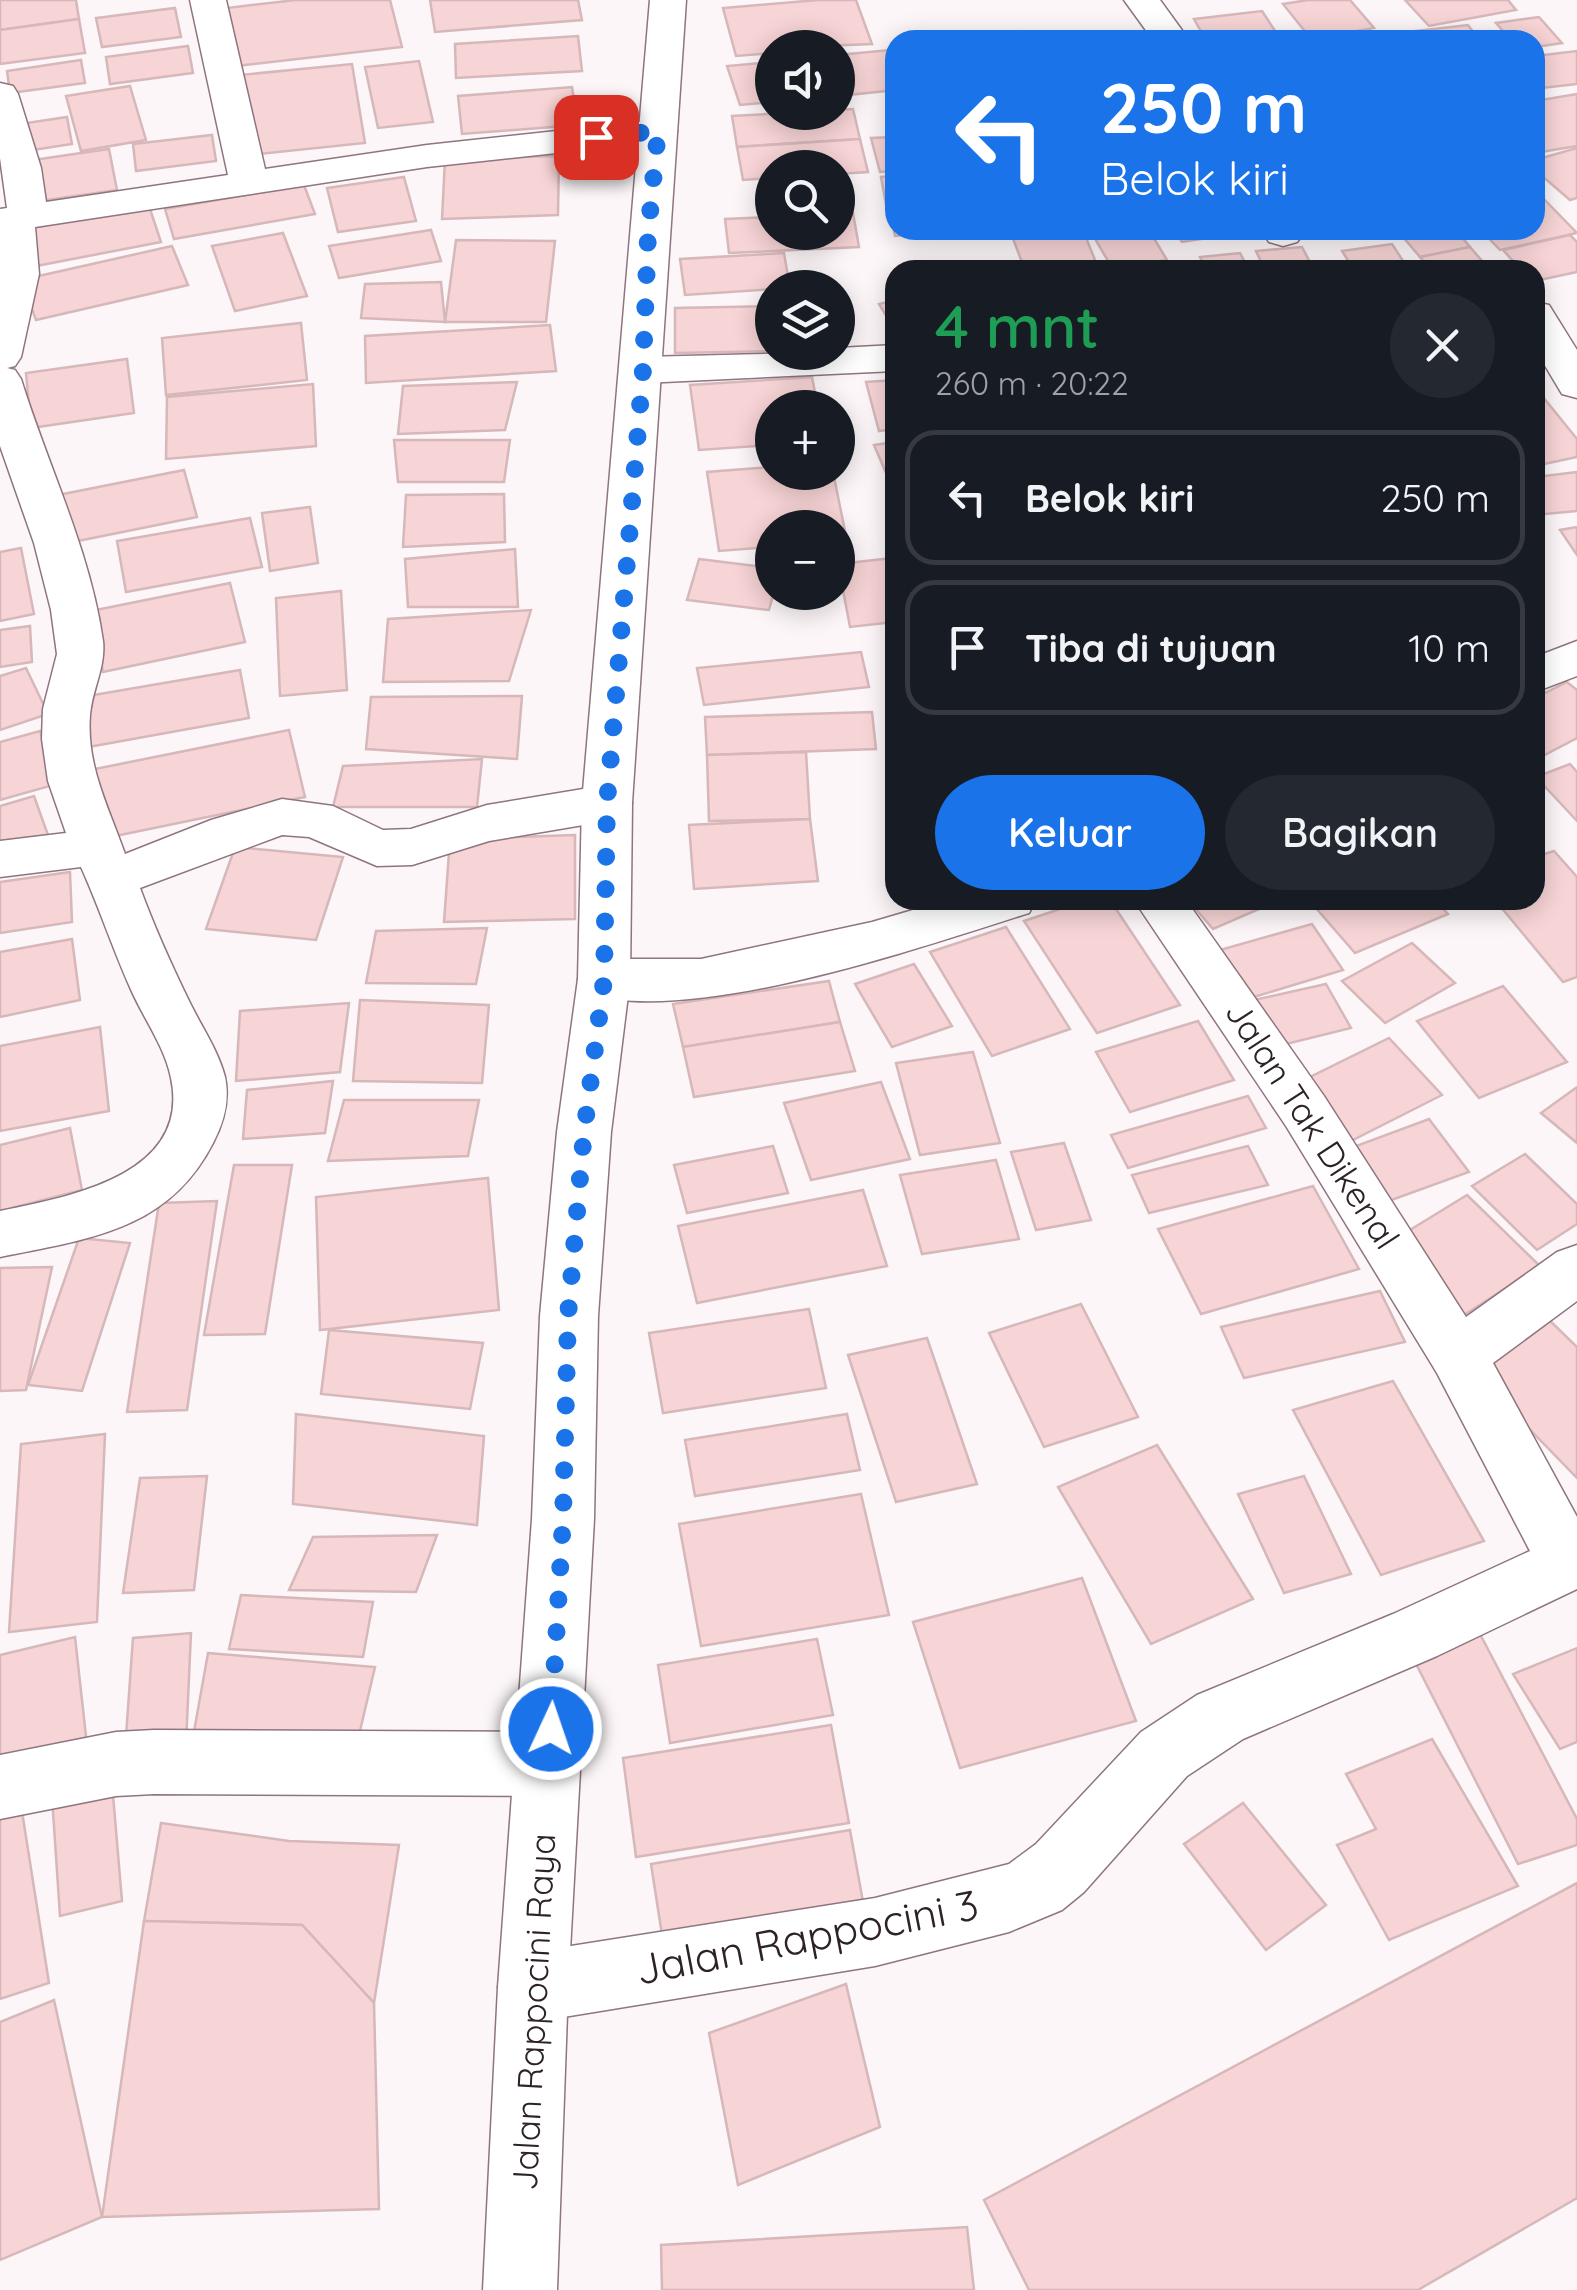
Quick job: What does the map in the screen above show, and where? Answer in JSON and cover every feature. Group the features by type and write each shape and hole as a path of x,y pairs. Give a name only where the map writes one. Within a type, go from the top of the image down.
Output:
{"street":[{"path":"208,0 248,183"},
{"name":"Jalan Rappocini Raya","path":"520,2290 533,1987 563,1519 568,1316 584,1132 604,980 607,803 643,370 648,234 668,0"},
{"path":"1142,0 1164,30"},
{"path":"0,94 22,168 14,219 18,274 0,357"},
{"path":"14,219 428,156 658,131"},
{"path":"1548,306 1577,385"},
{"path":"643,370 885,358"},
{"path":"0,379 15,431 48,511 71,596 80,648 78,680 66,712 65,744 80,803 129,932 188,1048 200,1087 194,1123 180,1152 156,1182 126,1201 0,1234"},
{"path":"1545,671 1577,657"},
{"path":"0,859 105,863 282,817 316,819 377,848 412,847 487,823 607,803"},
{"path":"604,980 701,979 872,942 979,910"},
{"name":"Jalan Tak Dikenal","path":"1166,910 1305,1111 1458,1355 1573,1561"},
{"path":"1458,1355 1577,1269"},
{"name":"Jalan Rappocini 3","path":"533,1987 875,1932 1023,1892 1060,1868 1142,1774 1190,1735 1220,1717 1416,1635 1573,1561"},
{"path":"0,1787 116,1764 154,1762 548,1764"}],"building":[{"path":"0,0 76,0 79,19 0,30"},
{"path":"296,0 390,0 402,47 228,67 218,9"},
{"path":"430,0 578,0 582,20 435,32"},
{"path":"856,0 872,44 855,45 855,30 755,30 755,54 736,56 723,8"},
{"path":"1350,0 1374,28 1304,30 1283,4"},
{"path":"1405,0 1508,0 1516,10 1429,26"},
{"path":"175,8 181,37 102,47 96,18"},
{"path":"1262,11 1274,30 1200,30 1194,19"},
{"path":"1539,17 1562,43 1545,46 1545,30 1502,30 1496,23"},
{"path":"79,19 85,53 0,64 0,30"},
{"path":"1468,25 1472,30 1424,30"},
{"path":"578,36 582,71 456,78 455,44"},
{"path":"188,46 193,73 110,84 106,57"},
{"path":"885,50 885,91 855,94 855,53"},
{"path":"1577,51 1577,84 1545,88 1545,55"},
{"path":"81,60 85,83 10,93 7,71"},
{"path":"419,61 433,122 378,128 365,67"},
{"path":"352,64 365,143 248,155 240,75"},
{"path":"755,64 755,104 740,105 727,66"},
{"path":"130,86 146,140 81,151 66,96"},
{"path":"572,87 578,125 462,134 458,96"},
{"path":"1577,94 1577,146 1545,151 1545,99"},
{"path":"755,115 755,130 855,130 855,118 860,139 737,147 732,116"},
{"path":"67,117 72,144 26,151 20,124"},
{"path":"212,135 216,161 136,171 133,144"},
{"path":"885,137 885,172 880,172 871,138"},
{"path":"860,139 868,172 855,173 855,150 755,150 755,179 743,180 737,147"},
{"path":"1577,148 1577,198 1570,200 1545,179 1545,157"},
{"path":"109,149 117,190 33,202 26,161"},
{"path":"559,156 558,215 442,219 445,159"},
{"path":"404,177 416,221 338,232 327,188"},
{"path":"304,185 315,214 174,239 165,209"},
{"path":"1545,200 1577,233 1500,250 1490,240 1545,240"},
{"path":"149,206 161,242 31,267 21,230"},
{"path":"755,218 755,250 794,250 729,253 725,219"},
{"path":"431,230 441,261 339,278 329,246"},
{"path":"283,233 307,296 235,311 212,246"},
{"path":"1570,235 1577,242 1577,272 1545,279 1545,260 1512,260 1503,250"},
{"path":"456,240 555,241 546,322 445,322"},
{"path":"1013,240 1087,240 1095,260 1021,260"},
{"path":"1096,240 1155,240 1167,260 1107,260"},
{"path":"1406,240 1464,240 1470,247 1420,257"},
{"path":"1392,244 1402,260 1348,260 1342,251"},
{"path":"172,246 188,285 36,320 21,280"},
{"path":"1302,247 1309,260 1260,260 1256,251"},
{"path":"1470,247 1481,260 1423,260 1420,257"},
{"path":"784,253 787,270 755,270 755,290 685,295 680,259"},
{"path":"1240,253 1244,260 1201,260 1200,257"},
{"path":"441,282 445,322 361,318 365,284"},
{"path":"755,306 755,351 675,353 675,308"},
{"path":"301,323 307,380 166,395 162,338"},
{"path":"550,325 556,371 366,383 365,336"},
{"path":"127,359 134,413 31,428 26,373"},
{"path":"812,377 815,390 755,390 755,446 699,450 690,385"},
{"path":"885,381 885,430 879,431 866,382"},
{"path":"517,382 505,430 398,434 403,386"},
{"path":"313,384 316,446 166,459 167,397"},
{"path":"1545,399 1577,439 1577,457 1545,464"},
{"path":"394,440 510,440 504,482 398,482"},
{"path":"885,443 885,471 874,445"},
{"path":"755,468 755,490 837,490 841,510 755,510 755,548 719,551 707,472"},
{"path":"184,470 197,517 68,543 58,495"},
{"path":"1577,472 1577,511 1545,514 1545,476"},
{"path":"504,494 505,542 403,547 406,495"},
{"path":"310,507 318,563 270,571 262,513"},
{"path":"250,518 262,567 126,592 117,541"},
{"path":"1577,527 1577,555 1560,530"},
{"path":"21,548 34,614 0,621 0,552"},
{"path":"515,549 518,607 408,607 405,559"},
{"path":"699,559 755,566 755,608 687,600"},
{"path":"885,559 885,623 850,627 847,610 855,610 855,562"},
{"path":"230,583 245,642 103,672 91,611"},
{"path":"341,591 347,690 280,696 276,598"},
{"path":"531,610 509,681 383,682 388,619"},
{"path":"30,626 32,662 0,667 0,630"},
{"path":"861,652 869,687 704,705 697,668"},
{"path":"26,668 48,714 0,730 0,676"},
{"path":"240,670 249,718 83,748 76,698"},
{"path":"1567,682 1577,690 1577,738 1545,755 1545,693"},
{"path":"522,696 517,759 366,749 371,697"},
{"path":"872,712 876,749 707,755 705,717"},
{"path":"289,730 305,797 101,839 90,770"},
{"path":"40,731 57,784 0,800 0,742"},
{"path":"806,752 810,819 709,821 707,755"},
{"path":"482,759 477,807 333,807 343,766"},
{"path":"1570,764 1577,772 1577,821 1545,787 1545,774"},
{"path":"34,796 49,838 0,853 0,806"},
{"path":"810,819 818,881 694,889 689,825"},
{"path":"575,835 575,919 444,922 450,839"},
{"path":"235,847 343,857 316,940 206,929"},
{"path":"1554,851 1577,877 1577,977 1563,982 1503,910 1545,910 1545,854"},
{"path":"70,872 72,922 0,933 0,882"},
{"path":"1057,910 1117,910 1180,1005 1097,1033 1024,921"},
{"path":"1197,910 1257,910 1213,929"},
{"path":"1318,910 1444,910 1448,914 1355,953"},
{"path":"1312,924 1343,970 1244,1000 1213,952"},
{"path":"1006,927 1070,1029 992,1056 930,952"},
{"path":"487,928 476,984 366,983 376,931"},
{"path":"72,939 80,1000 0,1017 0,952"},
{"path":"1412,943 1455,983 1385,1023 1342,981"},
{"path":"914,964 952,1026 892,1047 855,984"},
{"path":"829,981 840,1022 683,1047 673,1004"},
{"path":"1326,984 1351,1028 1270,1048 1245,1002"},
{"path":"1503,986 1567,1062 1479,1098 1417,1021"},
{"path":"360,1000 489,1005 482,1083 353,1081"},
{"path":"349,1003 340,1072 236,1081 240,1011"},
{"path":"1198,1021 1234,1080 1130,1112 1096,1052"},
{"path":"840,1022 855,1071 694,1097 683,1047"},
{"path":"100,1027 109,1111 0,1131 0,1046"},
{"path":"1389,1038 1442,1095 1351,1141 1300,1082"},
{"path":"973,1052 1000,1143 920,1155 896,1063"},
{"path":"333,1081 325,1133 243,1139 247,1090"},
{"path":"881,1082 910,1159 811,1180 784,1103"},
{"path":"1577,1087 1577,1143 1541,1113"},
{"path":"1248,1096 1266,1128 1128,1168 1111,1135"},
{"path":"344,1100 479,1100 468,1156 328,1161"},
{"path":"1429,1119 1469,1172 1386,1202 1348,1149"},
{"path":"70,1128 82,1190 0,1211 0,1145"},
{"path":"1064,1143 1091,1220 1036,1230 1011,1152"},
{"path":"773,1146 788,1193 687,1213 674,1165"},
{"path":"1248,1146 1268,1185 1149,1213 1132,1175"},
{"path":"1525,1154 1577,1204 1577,1224 1537,1250 1472,1186"},
{"path":"996,1160 1019,1239 922,1254 900,1175"},
{"path":"234,1165 292,1165 265,1334 204,1335"},
{"path":"488,1178 499,1310 320,1330 316,1197"},
{"path":"1313,1186 1359,1269 1201,1314 1158,1229"},
{"path":"863,1190 887,1266 697,1303 678,1226"},
{"path":"1467,1195 1540,1266 1464,1315 1392,1241"},
{"path":"217,1201 187,1410 127,1412 159,1203"},
{"path":"79,1238 130,1243 82,1391 28,1385"},
{"path":"52,1267 26,1390 0,1391 0,1268"},
{"path":"1380,1291 1405,1342 1244,1378 1221,1327"},
{"path":"1081,1304 1138,1417 1044,1447 989,1333"},
{"path":"809,1309 826,1388 663,1413 649,1333"},
{"path":"1543,1314 1577,1347 1577,1478 1466,1364"},
{"path":"329,1330 483,1343 470,1409 321,1394"},
{"path":"927,1338 977,1484 896,1502 848,1355"},
{"path":"1393,1381 1484,1541 1381,1575 1293,1410"},
{"path":"296,1414 484,1436 477,1525 293,1504"},
{"path":"847,1414 860,1470 695,1496 685,1440"},
{"path":"105,1434 97,1622 9,1632 21,1444"},
{"path":"1157,1445 1253,1599 1151,1644 1058,1487"},
{"path":"207,1476 194,1590 123,1593 140,1478"},
{"path":"1304,1476 1351,1574 1284,1593 1238,1494"},
{"path":"861,1494 889,1615 701,1646 679,1524"},
{"path":"437,1535 416,1592 289,1590 313,1537"},
{"path":"1082,1578 1136,1721 960,1768 913,1622"},
{"path":"241,1595 373,1602 363,1657 229,1649"},
{"path":"191,1633 186,1744 125,1750 133,1638"},
{"path":"1480,1634 1577,1819 1577,1845 1518,1864 1412,1656"},
{"path":"75,1637 88,1754 0,1776 0,1655"},
{"path":"817,1639 833,1715 670,1743 658,1665"},
{"path":"1577,1648 1577,1742 1560,1749 1513,1674"},
{"path":"208,1653 375,1667 356,1748 193,1737"},
{"path":"831,1725 849,1823 636,1857 623,1758"},
{"path":"1432,1739 1518,1886 1389,1940 1337,1845 1376,1829 1346,1774"},
{"path":"112,1783 122,1901 60,1916 52,1797"},
{"path":"1243,1803 1326,1905 1266,1950 1184,1844"},
{"path":"21,1805 49,1983 0,1999 0,1812"},
{"path":"161,1823 289,1841 399,1845 374,2003 302,1925 144,1921"},
{"path":"850,1830 865,1913 664,1948 651,1864"},
{"path":"1577,1883 1577,2198 1418,2290 1029,2290 984,2200"},
{"path":"144,1921 302,1925 374,2003 379,2209 102,2217"},
{"path":"846,1984 880,2127 738,2185 709,2033"},
{"path":"54,2000 102,2217 0,2260 0,2022"},
{"path":"967,2227 974,2290 662,2290 661,2245"}],"route":[{"path":"551,1729 563,1519 568,1316 584,1132 604,980 607,803 643,370 648,234 658,131 596,137"}]}
